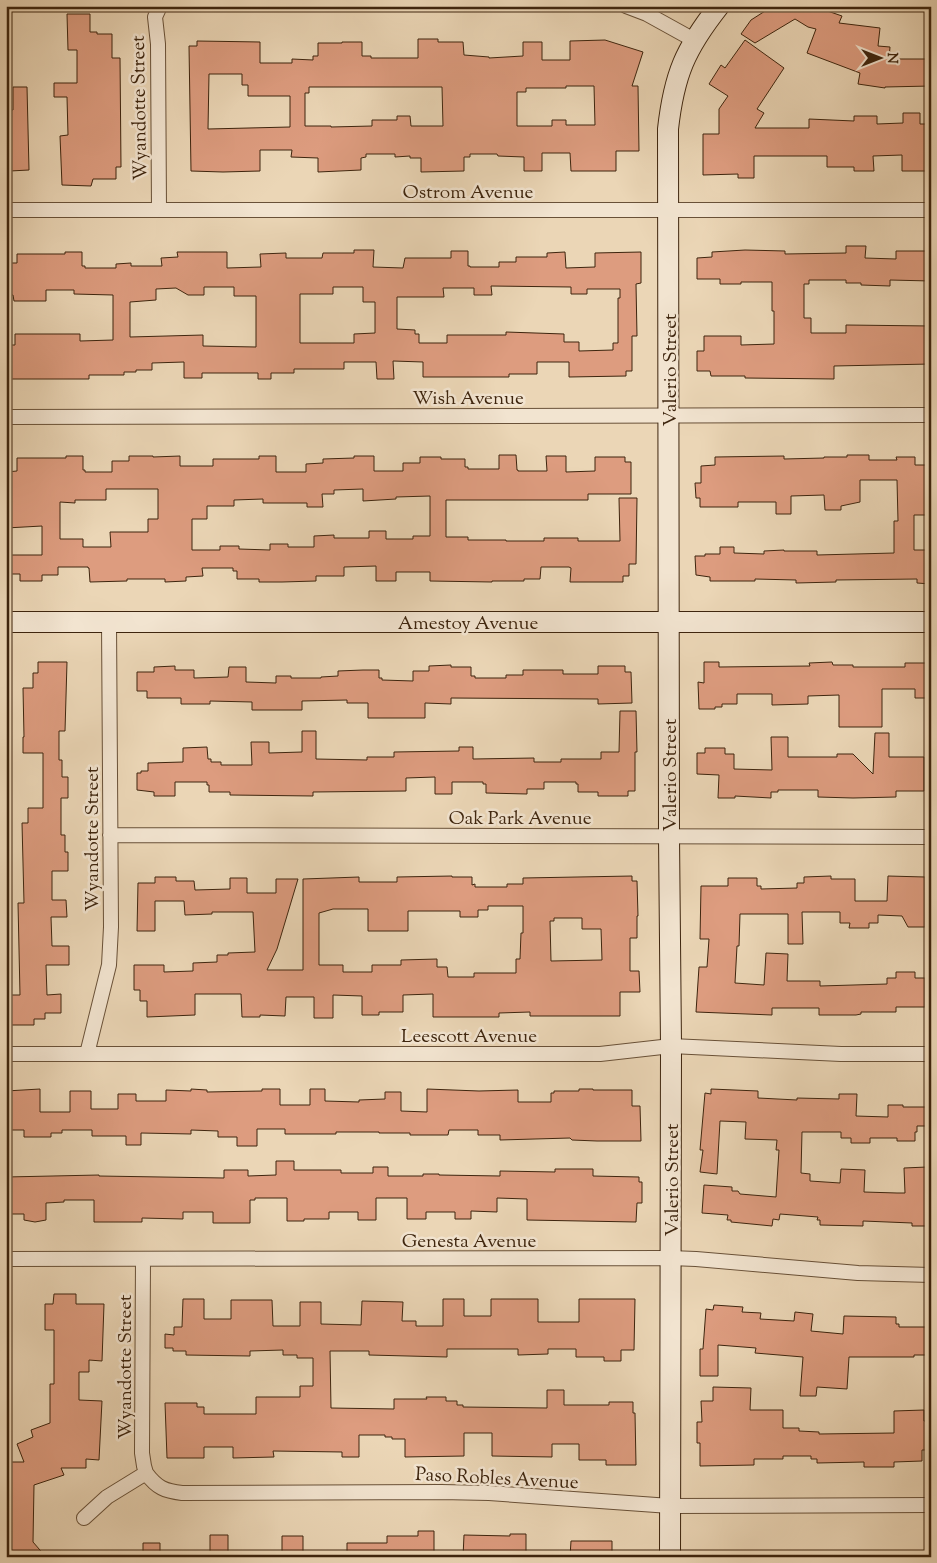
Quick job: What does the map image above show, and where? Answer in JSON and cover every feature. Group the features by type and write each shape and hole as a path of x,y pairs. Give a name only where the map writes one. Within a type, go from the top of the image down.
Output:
{"street":[{"name":"Wyandotte Street","path":"159,210 158,44 155,16 160,6"},
{"path":"626,6 647,14 694,40"},
{"name":"Valerio Street","path":"670,1557 671,1046 668,129 670,109 678,75 694,40 719,6"},
{"name":"Ostrom Avenue","path":"6,210 931,210"},
{"name":"Wish Avenue","path":"6,417 931,416"},
{"name":"Amestoy Avenue","path":"6,622 931,622"},
{"name":"Wyandotte Street","path":"87,1054 108,965 111,927 108,622"},
{"name":"Oak Park Avenue","path":"110,835 931,837"},
{"name":"Leescott Avenue","path":"6,1054 600,1054 671,1046 841,1054 931,1054"},
{"name":"Genesta Avenue","path":"6,1259 670,1258 858,1274 931,1275"},
{"name":"Wyandotte Street","path":"143,1259 142,1453 146,1473"},
{"path":"84,1518 107,1497 146,1473"},
{"name":"Paso Robles Avenue","path":"146,1473 161,1488 171,1492 182,1493 480,1493 670,1506 931,1505"}],"building":[{"path":"773,6 817,6 842,16 839,23 880,28 878,46 890,47 889,59 931,59 931,86 885,88 858,84 860,73 807,53 816,29 808,27 795,19 755,43 741,34 751,20"},
{"path":"67,14 90,14 90,32 112,34 112,58 120,58 121,167 116,167 116,179 93,179 91,186 62,185 60,136 68,135 67,97 54,97 54,83 77,83 77,50 68,50"},
{"path":"418,39 438,39 438,42 463,42 464,55 489,58 523,56 523,42 542,42 542,60 570,60 570,41 605,40 643,52 632,86 638,86 639,151 616,151 616,171 571,171 570,153 542,153 542,171 524,171 524,157 470,154 470,157 464,157 464,171 421,172 421,158 410,158 410,156 395,157 395,154 366,154 366,157 361,158 361,170 318,172 318,158 291,157 292,150 260,150 260,171 191,171 189,46 197,46 197,41 260,42 260,63 292,63 292,59 313,60 313,56 318,56 318,43 342,42 362,42 362,56 371,56 371,58 418,58","holes":["209,74 242,74 242,85 248,85 248,96 290,96 290,127 208,129","566,86 594,86 595,125 566,125 566,120 552,120 552,126 517,126 517,92 526,92 526,88 566,88","309,87 442,87 443,126 411,126 410,116 397,116 397,120 372,120 372,126 305,126 305,93 309,93"]},
{"path":"745,40 784,68 757,109 764,113 755,128 809,128 809,119 854,121 854,116 877,116 877,124 903,123 903,113 920,113 920,124 931,124 931,171 902,171 902,155 873,156 874,171 854,171 854,167 827,167 827,156 754,156 754,178 738,178 738,174 703,175 703,134 719,134 719,109 728,96 709,84 721,65 725,68"},
{"path":"13,87 27,87 29,170 10,171 9,145 6,145 6,110 13,110"},
{"path":"846,246 866,246 865,258 896,259 896,251 931,251 931,281 890,280 890,286 846,283 846,280 809,280 809,284 804,284 804,318 811,318 811,333 846,333 846,325 931,326 931,364 834,366 834,379 745,378 745,376 711,376 710,371 697,371 697,351 704,351 704,336 741,336 741,345 774,344 774,311 772,311 772,282 720,284 720,279 697,279 697,258 712,257 712,252 745,250 785,251 785,254 846,253"},
{"path":"354,250 374,250 373,267 403,268 405,258 451,258 451,251 468,251 468,266 470,267 499,267 499,262 516,262 516,257 547,257 547,253 565,252 566,268 595,267 595,253 641,252 641,283 636,284 637,336 632,336 632,371 626,371 626,376 569,377 569,362 537,362 537,374 509,374 509,377 423,377 423,362 393,361 394,379 377,379 376,362 344,362 344,369 294,369 294,373 271,373 271,379 258,379 258,373 202,373 202,378 184,378 184,362 152,363 152,370 124,372 124,375 89,375 89,379 6,379 6,345 15,345 15,334 80,334 80,341 113,340 113,295 74,294 74,290 46,290 46,301 14,301 13,295 6,295 6,263 17,263 17,254 82,252 82,266 85,266 85,268 116,268 116,264 131,263 131,266 162,266 161,258 178,257 177,252 227,252 227,268 261,267 260,254 286,253 286,258 322,258 323,253 354,253","holes":["491,286 571,287 571,294 587,294 587,289 620,289 620,298 618,298 618,343 613,343 613,350 579,351 579,342 564,342 564,334 506,332 506,335 447,335 447,343 419,343 419,334 415,334 415,330 397,329 397,297 444,297 443,288 474,288 474,295 492,295","204,287 234,287 234,296 256,296 256,347 203,346 203,335 130,337 130,302 156,300 156,289 176,288 188,295 204,295","333,287 363,287 363,302 375,302 375,333 354,334 354,343 300,343 300,294 333,294"]},
{"path":"499,455 516,455 518,471 547,471 546,456 566,456 566,472 595,471 595,457 625,457 625,462 631,462 631,494 588,494 588,500 446,500 446,537 468,537 468,540 506,541 544,541 544,538 578,538 578,541 620,541 619,498 637,498 636,564 629,564 629,576 623,576 623,582 570,582 571,568 541,567 540,579 524,579 524,581 430,581 430,572 396,572 396,581 376,581 376,566 344,567 344,576 316,576 316,581 282,582 259,582 259,579 237,579 237,571 233,571 233,568 202,568 203,576 186,577 186,581 165,582 165,579 127,579 127,581 90,582 88,567 58,567 58,575 42,575 42,581 20,581 20,574 6,574 6,555 42,555 42,526 6,528 6,472 17,471 17,458 83,456 83,470 85,472 112,472 112,461 129,461 129,456 180,456 180,466 213,466 213,459 259,459 259,456 276,456 276,472 306,472 306,464 323,463 323,459 354,458 354,456 374,456 374,471 403,471 403,463 420,463 420,457 465,459 465,467 468,467 468,469 499,469","holes":["106,489 158,489 158,519 148,519 148,532 110,532 111,547 83,547 83,539 60,539 60,502 75,503 75,500 106,500","363,489 363,501 396,499 396,497 430,496 430,536 413,536 413,539 386,539 386,531 369,531 369,538 334,538 334,535 314,536 314,547 288,547 288,544 270,544 270,550 239,549 239,546 220,546 220,550 192,550 192,519 207,519 207,506 234,506 234,500 263,499 263,503 307,503 307,507 323,507 322,494 334,494 334,490"]},
{"path":"847,455 869,455 869,460 897,460 896,457 915,457 915,465 931,465 931,515 914,515 914,550 931,550 931,584 917,583 917,579 836,580 836,582 796,583 796,580 755,579 755,581 710,581 710,577 696,575 695,556 720,554 720,547 734,547 734,553 764,554 764,551 784,550 817,551 817,555 894,553 894,521 898,521 897,480 860,480 860,502 841,506 841,510 825,510 824,495 791,496 791,514 776,514 776,502 738,502 738,507 700,507 700,498 696,498 695,483 701,483 701,466 715,465 715,457 784,456 784,459 847,457"},
{"path":"38,662 67,662 65,731 59,731 59,760 62,760 62,777 68,777 68,798 61,798 61,835 65,835 65,852 68,852 68,871 52,871 52,900 66,900 67,917 51,917 52,946 69,946 69,965 46,965 47,995 61,994 61,1013 45,1013 45,1019 34,1019 34,1025 9,1025 9,1013 6,1013 6,995 20,995 18,903 24,903 22,823 28,823 28,808 43,808 43,753 23,753 23,688 33,688 33,673 38,673"},
{"path":"704,662 719,662 719,667 810,666 809,663 832,662 833,665 853,665 853,667 905,667 905,663 930,663 930,698 915,698 915,689 882,689 882,727 839,727 839,695 808,696 808,704 772,705 772,694 737,694 737,704 722,704 722,707 715,707 715,709 699,709 698,682 704,683"},
{"path":"451,665 451,667 471,667 471,676 475,676 475,678 506,678 506,675 523,675 523,670 563,670 563,674 598,674 598,666 625,666 625,672 631,672 632,703 598,704 598,699 451,698 451,704 425,703 425,718 368,718 368,703 347,703 347,700 302,701 302,710 252,710 252,702 210,701 210,704 181,704 181,698 147,698 147,691 137,691 137,672 154,672 154,667 175,666 175,670 194,670 194,678 228,677 229,667 246,667 246,682 276,683 276,676 321,678 338,676 338,671 363,670 379,670 379,678 382,678 382,680 413,681 413,671 429,671 429,666"},
{"path":"620,711 636,711 637,752 635,752 635,791 628,791 628,796 598,796 598,792 578,792 578,784 576,782 544,782 544,789 527,789 527,794 486,793 486,784 483,784 483,782 452,782 452,794 435,794 435,777 406,778 406,791 313,792 313,796 230,795 230,792 209,792 207,782 175,782 175,796 154,796 154,792 137,790 137,773 148,771 148,763 183,762 183,748 207,747 208,759 211,759 211,762 221,762 221,765 252,765 251,742 269,742 269,753 302,752 302,731 316,731 316,759 367,760 367,757 394,757 394,752 459,751 459,747 473,747 473,759 534,758 534,762 561,762 561,759 601,759 601,752 619,752"},
{"path":"875,733 889,733 889,757 924,757 924,791 896,791 896,797 853,798 818,797 818,790 778,790 778,792 771,792 771,798 735,796 735,798 718,798 719,775 697,774 697,753 705,753 705,748 725,748 725,754 734,754 734,769 772,770 771,737 788,737 788,757 837,757 837,754 853,754 873,774"},
{"path":"632,876 632,881 637,881 638,916 637,938 630,938 630,971 639,971 640,992 620,992 620,1016 530,1016 530,1012 499,1013 499,1017 433,1017 433,994 403,995 403,1012 379,1012 379,1015 362,1015 362,996 333,995 333,1018 314,1018 314,997 286,997 285,1016 260,1015 260,1017 242,1017 241,994 195,994 195,1015 147,1017 147,1001 140,1001 140,990 134,990 134,965 164,965 164,972 193,971 193,963 217,962 217,955 255,952 253,912 212,912 212,914 185,915 184,901 155,901 155,931 137,931 138,883 155,883 155,877 176,877 176,881 194,881 195,890 230,889 230,878 247,878 247,893 276,893 276,879 298,879 277,949 267,970 303,970 303,879 359,877 359,882 397,882 397,877 472,877 472,885 475,884 475,887 507,887 507,884 523,884 523,878","holes":["488,906 523,906 523,933 521,933 520,959 516,959 516,973 474,973 474,977 448,977 447,967 437,967 437,959 401,960 401,965 372,965 372,972 343,972 343,965 319,965 319,913 333,909 368,909 368,931 408,931 408,911 460,911 460,917 478,917 478,910 488,910","554,918 582,918 582,929 601,929 602,960 551,961 550,921 554,921"]},
{"path":"831,876 831,879 855,879 855,901 887,901 888,876 925,877 925,927 908,927 902,916 878,915 878,923 869,923 869,928 849,928 850,923 840,923 840,912 802,912 803,944 788,944 788,914 740,914 735,983 764,985 766,953 788,954 787,981 820,981 820,986 887,984 887,978 896,978 896,972 915,972 915,978 925,978 925,1007 896,1007 896,1012 861,1012 861,1014 856,1015 819,1015 819,1008 772,1008 772,1015 696,1012 699,967 707,967 709,939 700,939 701,886 728,886 728,878 757,878 757,886 761,886 761,889 797,888 797,883 804,883 804,877"},
{"path":"40,1089 40,1112 70,1112 70,1091 91,1091 91,1109 118,1109 118,1094 136,1094 136,1101 166,1101 166,1090 191,1091 191,1089 207,1090 207,1092 280,1089 280,1105 310,1105 310,1089 325,1089 325,1101 359,1102 359,1100 385,1099 385,1092 401,1092 401,1111 427,1112 427,1089 518,1090 518,1102 551,1102 551,1093 554,1093 554,1091 579,1091 579,1089 632,1090 632,1106 640,1106 641,1141 572,1140 570,1138 500,1140 500,1135 478,1135 478,1130 449,1130 448,1135 410,1135 410,1133 379,1132 285,1134 285,1129 257,1129 257,1146 237,1146 237,1137 218,1137 218,1131 191,1130 191,1134 141,1133 141,1145 126,1145 126,1136 92,1136 92,1130 62,1130 62,1133 51,1133 51,1137 24,1137 24,1130 6,1130 6,1091"},
{"path":"711,1089 758,1091 758,1098 797,1100 797,1098 839,1099 839,1094 857,1094 856,1116 888,1117 888,1105 926,1107 926,1126 917,1126 915,1141 897,1141 897,1138 870,1138 870,1143 851,1143 851,1138 841,1138 841,1132 802,1132 801,1173 810,1174 810,1181 840,1183 841,1169 865,1170 864,1192 905,1193 904,1168 927,1167 926,1226 912,1226 912,1223 863,1221 863,1226 820,1225 820,1220 817,1220 818,1217 780,1214 779,1220 773,1219 772,1226 731,1222 731,1220 727,1220 728,1215 702,1213 704,1185 732,1187 732,1191 738,1191 740,1194 776,1197 779,1150 776,1150 777,1140 745,1139 746,1122 720,1121 717,1174 700,1172 703,1150 700,1150 705,1093 711,1094"},
{"path":"276,1161 294,1161 294,1170 341,1170 341,1173 373,1173 373,1167 388,1167 388,1176 439,1174 500,1176 500,1171 555,1172 555,1169 593,1169 593,1176 639,1177 639,1182 642,1182 642,1203 637,1203 636,1222 527,1220 527,1199 497,1198 497,1212 471,1211 471,1219 455,1219 455,1212 426,1212 426,1219 407,1219 407,1198 376,1198 376,1220 358,1220 358,1212 329,1212 329,1219 287,1221 287,1198 255,1198 255,1200 250,1200 250,1223 213,1223 213,1212 183,1212 183,1219 142,1218 142,1222 94,1222 94,1200 64,1200 64,1202 46,1203 46,1220 35,1222 24,1220 24,1214 6,1214 6,1177 99,1175 224,1178 224,1170 248,1170 248,1176 276,1175"},
{"path":"54,1294 76,1294 76,1304 104,1304 102,1361 89,1360 89,1372 79,1372 79,1400 102,1401 99,1460 86,1459 86,1468 61,1468 64,1475 34,1485 33,1542 46,1557 6,1557 6,1462 24,1462 17,1444 33,1437 31,1430 50,1423 50,1384 54,1384 54,1330 45,1330 45,1304 53,1304"},
{"path":"183,1299 204,1299 204,1319 231,1319 231,1300 272,1300 273,1326 300,1326 300,1302 321,1302 321,1324 361,1325 362,1301 403,1302 402,1321 416,1321 416,1326 443,1326 443,1299 464,1299 464,1316 491,1316 491,1299 538,1299 538,1322 579,1322 579,1299 635,1299 634,1350 621,1350 621,1361 604,1361 604,1357 576,1357 576,1349 548,1349 548,1354 518,1355 518,1349 447,1349 447,1357 369,1355 369,1351 330,1351 331,1408 394,1409 394,1399 446,1397 446,1401 457,1401 457,1405 463,1405 463,1407 547,1408 547,1390 564,1390 564,1405 609,1405 609,1402 633,1402 636,1465 606,1465 606,1460 579,1460 579,1444 552,1444 552,1457 492,1456 492,1433 464,1433 464,1456 405,1457 405,1439 392,1439 392,1437 385,1437 385,1435 359,1435 359,1457 342,1457 342,1452 273,1451 274,1457 233,1458 233,1447 204,1447 204,1458 167,1458 165,1403 197,1403 197,1407 204,1407 204,1414 256,1414 256,1397 300,1397 300,1386 313,1386 313,1358 297,1358 297,1355 283,1355 283,1350 250,1351 250,1356 186,1355 186,1351 173,1351 173,1348 165,1348 165,1334 174,1335 174,1327 182,1327"},
{"path":"714,1305 743,1307 742,1312 761,1313 760,1319 794,1321 795,1312 813,1314 811,1331 843,1334 844,1316 896,1317 896,1324 899,1324 899,1327 931,1327 931,1355 914,1355 914,1357 849,1357 847,1389 817,1387 816,1396 800,1396 803,1357 755,1353 756,1348 718,1345 718,1376 700,1376 700,1349 703,1349 706,1309 713,1310"},
{"path":"713,1387 751,1388 750,1410 783,1410 783,1428 799,1428 799,1431 819,1432 819,1434 894,1433 894,1411 924,1410 924,1421 931,1421 931,1450 922,1450 922,1461 894,1462 894,1467 864,1467 864,1462 817,1463 817,1459 811,1459 811,1456 783,1456 783,1459 754,1459 754,1465 700,1466 700,1443 697,1443 697,1422 702,1422 701,1401 713,1401"},
{"path":"418,1531 434,1531 434,1557 347,1557 347,1543 387,1543 387,1536 418,1536"},
{"path":"510,1534 526,1534 526,1557 463,1557 464,1535 510,1536"},
{"path":"210,1535 228,1535 228,1557 210,1557"},
{"path":"282,1536 303,1536 303,1557 282,1557"},
{"path":"571,1541 612,1541 612,1557 570,1557"},
{"path":"143,1543 160,1543 160,1557 143,1557"}]}
